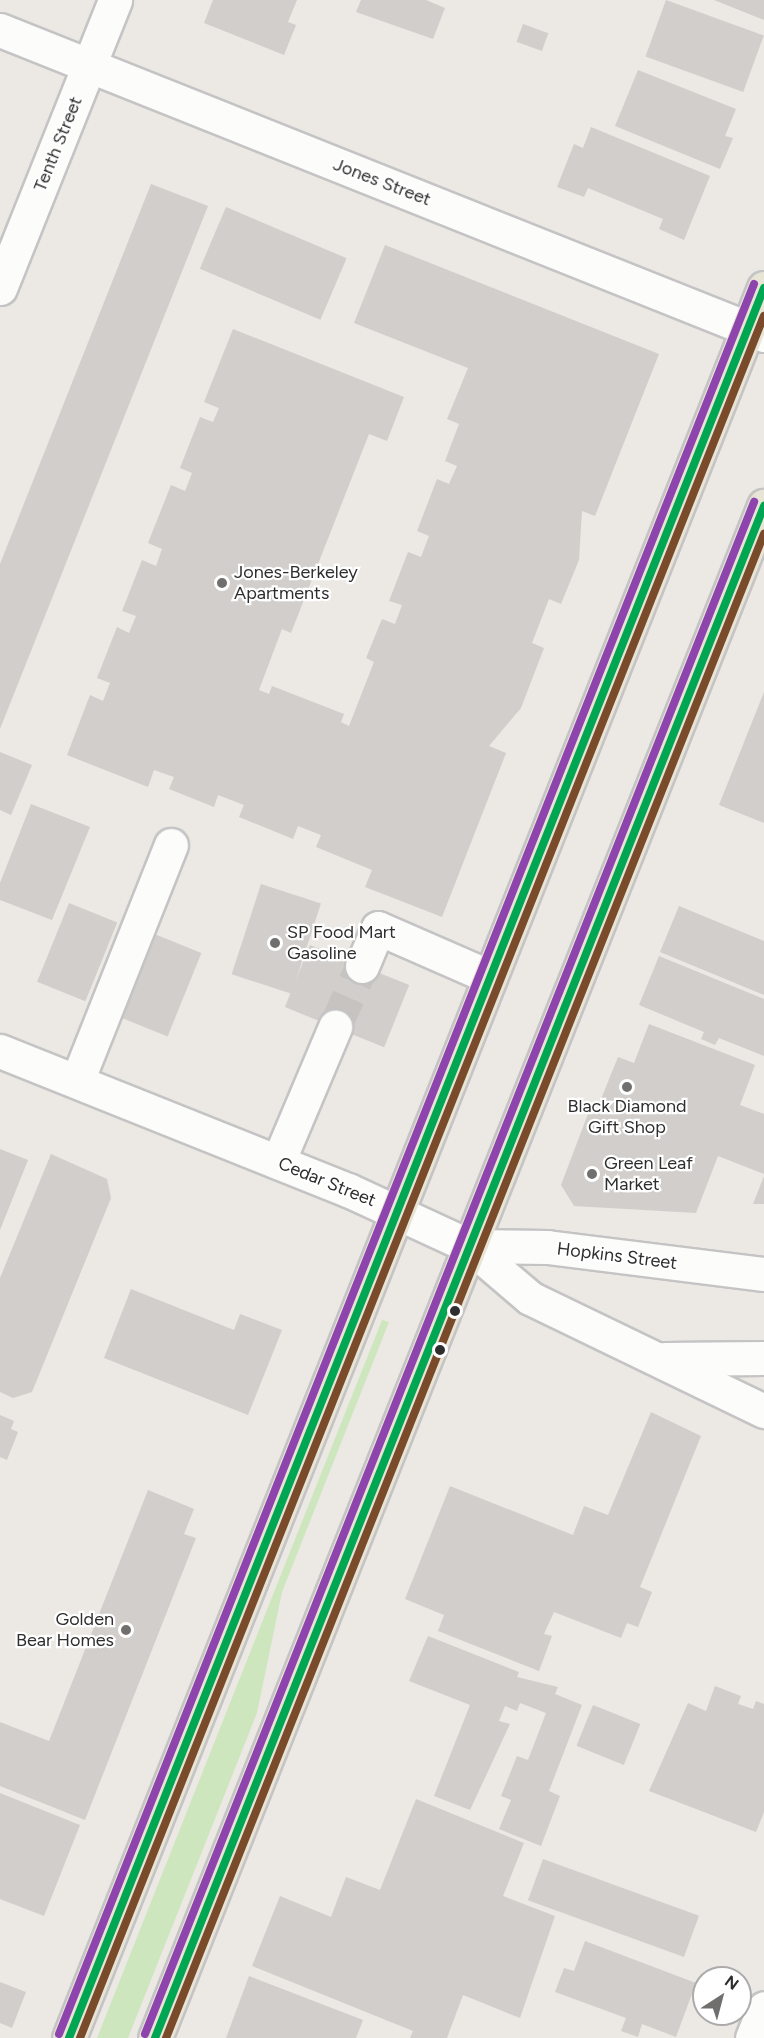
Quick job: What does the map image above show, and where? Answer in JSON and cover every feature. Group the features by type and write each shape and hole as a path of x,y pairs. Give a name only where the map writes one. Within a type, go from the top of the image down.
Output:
{"main road":[{"path":"69,2038 490,977 756,332 764,288"},
{"path":"155,2038 764,506"}],"street":[{"name":"Tenth Street","path":"0,288 115,0"},
{"name":"Jones Street","path":"0,30 756,332"},
{"path":"77,1081 171,845"},
{"path":"362,966 378,928 490,977"},
{"path":"278,1162 335,1027"},
{"name":"Cedar Street","path":"0,1051 398,1212 469,1246 530,1298 764,1411"},
{"name":"Hopkins Street","path":"469,1246 547,1247 764,1274"},
{"path":"658,1359 764,1358"},
{"path":"752,2038 764,2008"}],"green space":[{"path":"382,1320 389,1322 282,1592 257,1713 128,2038 97,2038"}],"building":[{"path":"213,0 297,0 288,22 296,25 284,55 204,23"},
{"path":"361,0 426,0 445,8 433,39 356,12"},
{"path":"666,0 764,36 743,92 645,56"},
{"path":"714,0 764,0 764,20"},
{"path":"523,24 548,33 542,51 517,42"},
{"path":"638,70 736,109 725,136 733,138 720,169 615,126"},
{"path":"591,127 710,176 684,240 659,229 663,219 588,188 584,197 557,187 574,144 583,148"},
{"path":"151,184 208,206 0,729 0,564"},
{"path":"226,207 347,258 320,320 200,269"},
{"name":"Jones-Berkeley Apartments","path":"385,245 659,354 595,516 582,511 579,560 561,604 549,599 532,643 544,648 521,708 489,746 506,753 442,917 365,887 372,870 316,847 321,835 298,826 293,839 239,817 244,805 218,795 214,807 169,789 174,777 154,770 148,787 67,755 90,695 103,701 110,683 97,678 117,627 129,633 136,616 122,611 142,560 156,566 162,549 148,543 171,485 185,491 192,473 180,468 200,417 213,422 219,408 204,402 233,329 404,397 387,441 369,434 291,633 282,629 259,690 269,694 272,686 344,714 341,722 349,726 374,662 366,658 382,619 395,624 402,605 389,601 408,552 421,557 429,536 417,531 437,479 449,484 457,466 445,461 459,424 447,419 468,368 354,323"},
{"path":"764,692 764,823 719,805"},
{"path":"0,752 32,765 11,815 0,810"},
{"path":"31,804 90,827 52,920 0,900 0,883"},
{"path":"261,884 321,903 292,994 232,974"},
{"path":"69,903 117,922 85,1001 37,982"},
{"path":"679,906 764,941 764,995 660,952"},
{"path":"142,929 201,953 168,1036 108,1012"},
{"path":"310,945 409,985 384,1047 285,1007"},
{"path":"659,956 764,999 764,1056 719,1038 715,1045 701,1039 704,1032 639,1005"},
{"path":"649,1024 755,1065 740,1105 764,1114 764,1174 718,1156 696,1213 574,1206 561,1185 591,1106 597,1109 618,1057 634,1063"},
{"path":"0,1149 28,1160 0,1230"},
{"path":"51,1154 107,1179 111,1198 32,1392 13,1398 0,1392 0,1278"},
{"path":"764,1176 764,1204 753,1204"},
{"path":"131,1289 234,1330 240,1314 282,1330 248,1415 104,1358"},
{"path":"651,1412 701,1436 640,1587 652,1592 638,1627 627,1623 621,1638 554,1612 544,1634 552,1636 539,1671 438,1631 444,1615 405,1599 450,1486 573,1535 584,1506 608,1515"},
{"path":"0,1415 14,1421 11,1429 18,1432 7,1460 0,1457"},
{"name":"Golden Bear Homes","path":"148,1490 194,1509 184,1534 196,1538 85,1820 0,1786 0,1722 49,1741"},
{"path":"428,1636 519,1672 517,1677 558,1687 555,1694 582,1705 549,1791 560,1796 541,1846 499,1829 511,1800 501,1796 517,1756 528,1760 546,1713 520,1703 517,1711 505,1706 499,1721 510,1724 470,1810 434,1796 470,1705 409,1681"},
{"path":"715,1686 741,1696 738,1704 753,1709 756,1701 764,1704 764,1812 756,1832 649,1791 688,1703 706,1711"},
{"path":"593,1705 640,1724 624,1765 577,1746"},
{"path":"0,1793 80,1825 44,1916 0,1899"},
{"path":"416,1799 524,1843 503,1896 555,1916 520,2018 463,1995 447,2038 410,2038 413,2031 252,1966 280,1896 331,1917 346,1877 380,1890"},
{"path":"543,1859 699,1916 684,1957 528,1900"},
{"path":"585,1941 692,1981 692,1994 676,2037 642,2024 638,2037 621,2031 626,2018 555,1992 564,1968 574,1971"},
{"path":"249,1976 363,2020 356,2038 226,2038"},
{"path":"0,1982 26,1992 12,2028 0,2023"}],"tunnel":[{"path":"335,1027 362,966"}],"transit line":[{"path":"59,2034 754,284"},
{"path":"69,2038 764,288"},
{"path":"80,2038 764,316"},
{"path":"145,2034 754,502"},
{"path":"155,2038 764,506"},
{"path":"166,2038 764,534"}],"place":[{"name":"Jones-Berkeley Apartments","path":"222,583"},
{"name":"SP Food Mart Gasoline","path":"275,943"},
{"name":"Black Diamond Gift Shop","path":"627,1087"},
{"name":"Green Leaf Market","path":"592,1174"},
{"name":"Golden Bear Homes","path":"126,1630"}]}
